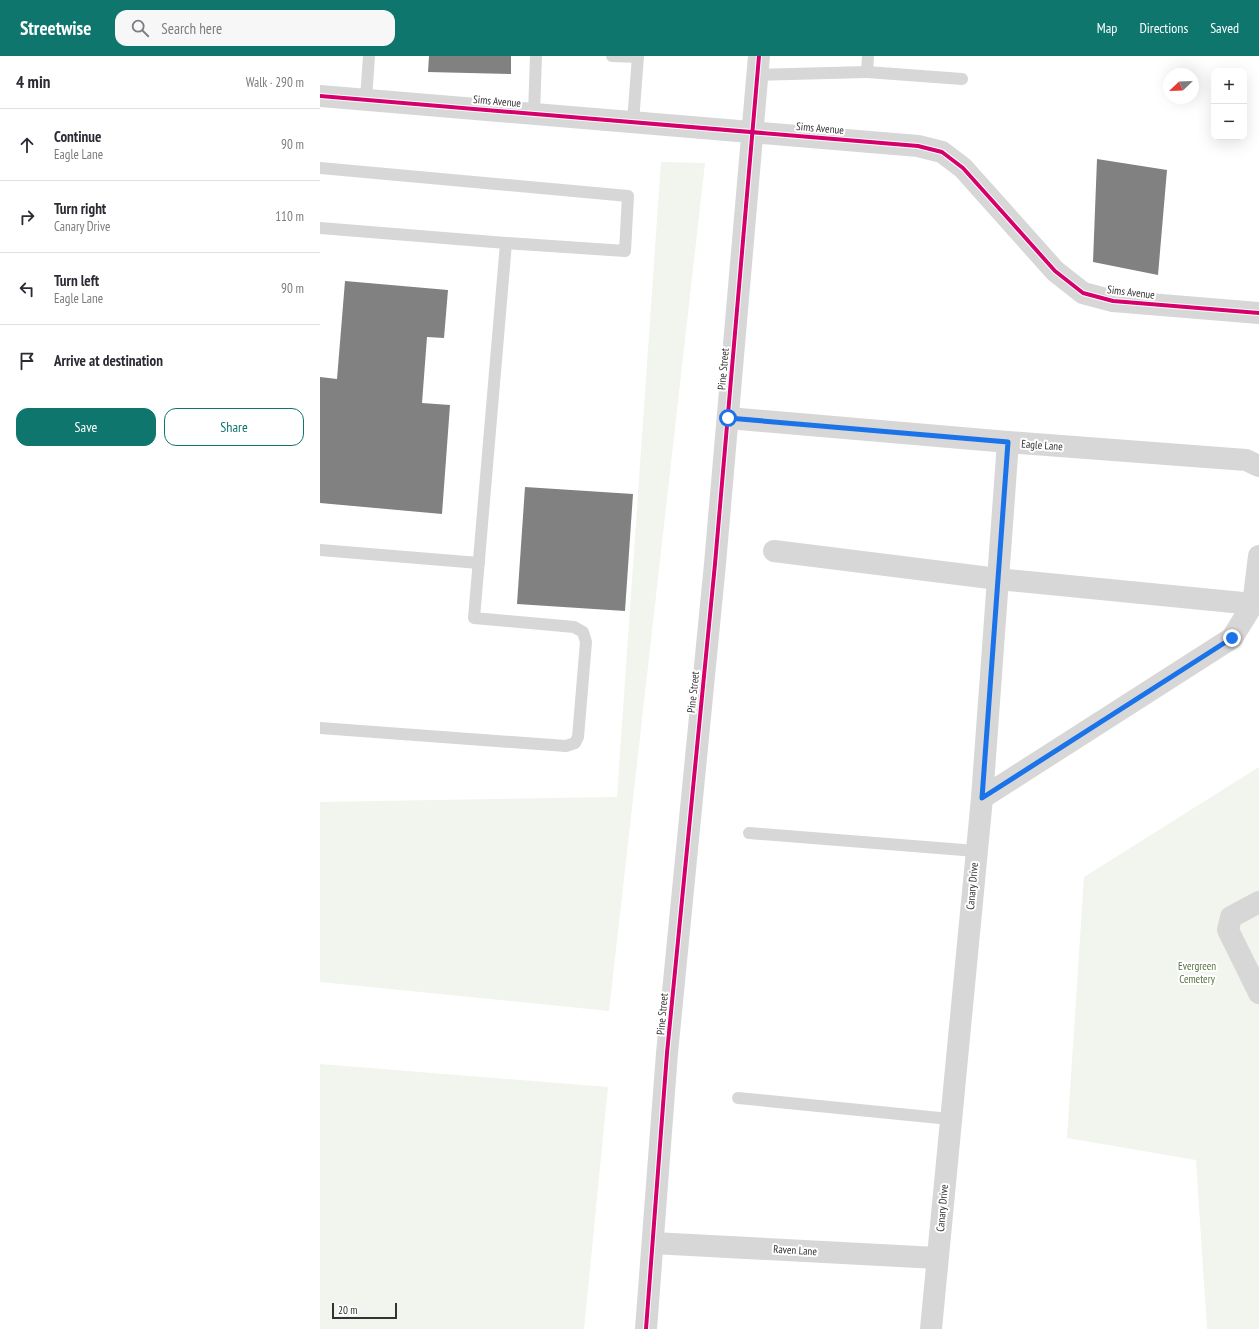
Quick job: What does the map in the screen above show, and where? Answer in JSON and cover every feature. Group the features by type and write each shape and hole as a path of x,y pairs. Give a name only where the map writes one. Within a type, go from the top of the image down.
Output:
{"street":[{"name":"Pine Street","path":"646,1329 668,1045 728,418 758,66"},
{"name":"Sims Avenue","path":"320,96 918,146 942,152 963,168 1055,271 1083,292 1113,301 1259,313"},
{"name":"Eagle Lane","path":"728,418 1008,442 1246,460 1259,466"},
{"name":"Canary Drive","path":"931,1329 982,798 1008,442"},
{"path":"774,551 998,578 1253,604"},
{"path":"982,798 1232,638 1253,604 1259,556"},
{"path":"1259,902 1232,916 1228,930 1259,992"},
{"name":"Raven Lane","path":"653,1243 937,1258"}],"lane":[{"path":"366,99 369,56"},
{"path":"534,114 536,56"},
{"path":"612,56 638,57 633,122"},
{"path":"867,72 868,56"},
{"path":"758,66 867,72 962,80"},
{"path":"320,168 628,196 624,251 320,228"},
{"path":"320,728 566,746 575,743 578,734 586,642 583,632 574,626 474,618 506,243"},
{"path":"320,550 479,563"},
{"path":"749,833 976,851"},
{"path":"738,1098 950,1119"}],"green space":[{"path":"661,162 705,163 609,1011 320,982 320,802 617,797"},
{"name":"Evergreen Cemetery","path":"1259,767 1259,1329 1207,1329 1196,1160 1067,1138 1084,877"},
{"path":"320,1064 608,1087 584,1329 320,1329"}],"building":[{"path":"429,56 511,56 511,74 428,72"},
{"path":"1097,159 1167,170 1158,275 1093,262"},
{"path":"345,281 448,290 444,338 427,337 422,403 450,405 442,514 320,503 320,377 337,379"},
{"path":"525,487 633,494 625,611 517,604"}],"cycle path":[{"path":"646,1329 667,1053 715,564 759,56"},
{"path":"320,96 918,146 942,152 963,168 1055,271 1083,293 1113,301 1259,313"}],"route":[{"path":"728,418 1008,442 982,798 1232,638"}]}
